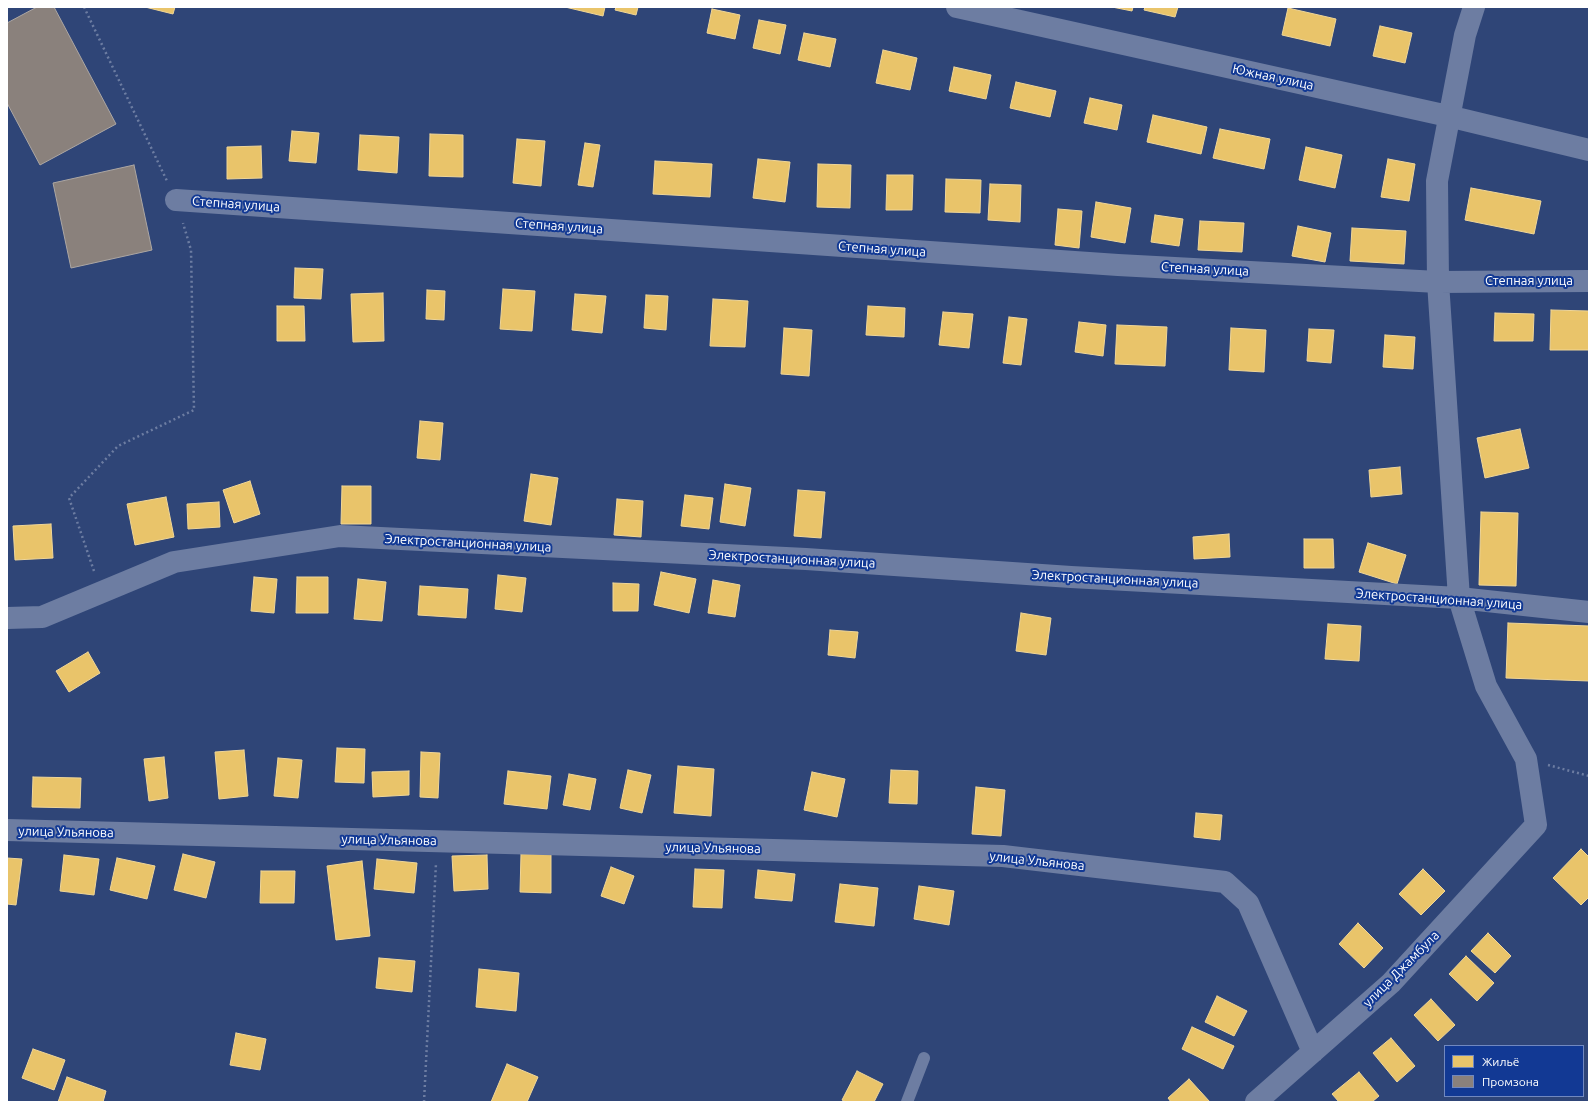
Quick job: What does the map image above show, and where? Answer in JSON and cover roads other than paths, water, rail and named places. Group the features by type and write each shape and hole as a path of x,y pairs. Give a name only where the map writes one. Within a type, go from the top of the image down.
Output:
{"street":[{"name":"Южная улица","path":"957,7 1448,116 1589,150"},
{"path":"1459,598 1438,282 1437,181 1448,116 1465,35 1474,7"},
{"name":"Степная улица","path":"176,200 1110,264 1438,282 1589,281"},
{"name":"Электростанционная улица","path":"7,618 42,617 174,562 340,536 806,559 1071,577 1459,598 1589,612"},
{"name":"улица Джамбула","path":"1256,1102 1391,983 1536,825 1526,759 1486,686 1459,598"},
{"name":"улица Ульянова","path":"7,830 1003,856 1225,882 1248,902 1313,1052"}],"lane":[{"path":"907,1102 924,1058"}]}
